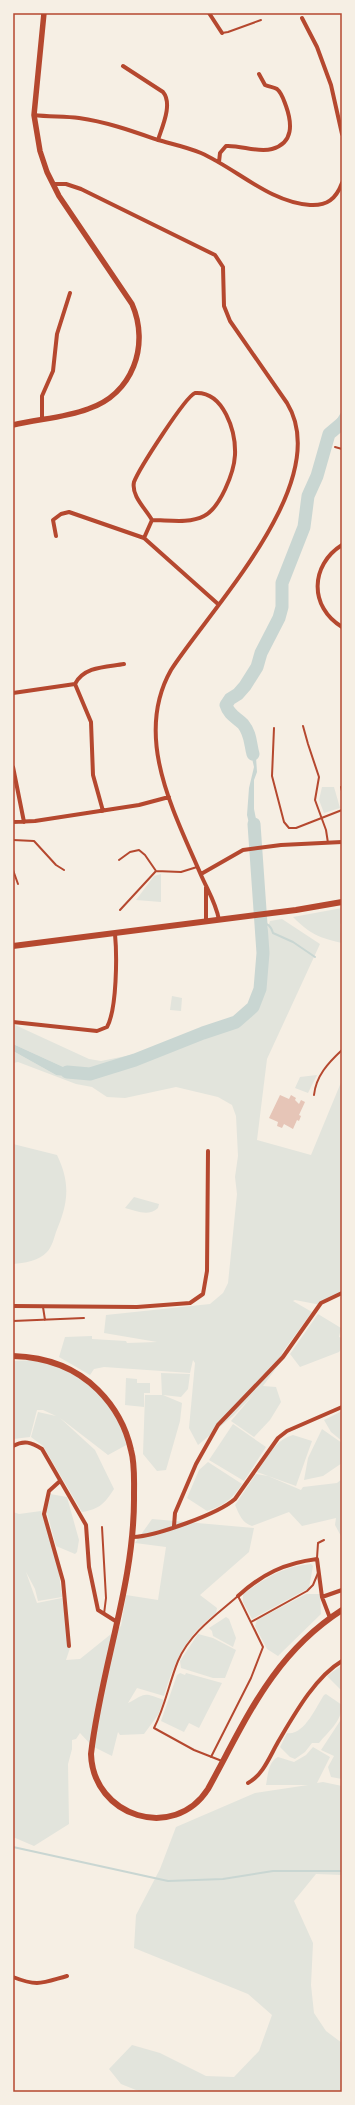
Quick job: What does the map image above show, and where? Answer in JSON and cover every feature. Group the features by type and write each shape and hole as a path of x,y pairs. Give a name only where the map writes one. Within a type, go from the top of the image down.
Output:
{"main road":[{"path":"13,946 277,913 342,902"},
{"path":"13,1356 45,1360 74,1371 90,1383 114,1409 127,1434 132,1450 134,1480 133,1537 91,1754 94,1775 103,1792 113,1803 123,1810 136,1815 163,1817 177,1814 190,1808 202,1798 254,1703 271,1677 296,1648 330,1618 342,1610"}],"street":[{"path":"13,424 90,409 112,396 125,383 132,371 140,344 139,323 132,304 53,184 40,151 34,115 44,13"},
{"path":"209,13 222,33"},
{"path":"302,18 317,47 331,85 342,134"},
{"path":"123,66 163,92 166,96 166,111 158,140"},
{"path":"219,162 220,153 226,146 268,150 283,144 289,136 291,124 284,102 278,91 265,85 259,74"},
{"path":"34,115 79,118 102,123 200,153 219,162 257,185 284,198 304,204 320,204 330,201 337,194 342,183"},
{"path":"53,184 66,184 80,189 210,251 218,258 224,273 224,306 230,321 291,410 296,427 297,438 291,481 278,517 260,547 171,670 162,687 157,704 155,745 169,797 206,886 217,908 219,920"},
{"path":"42,419 42,396 53,372 56,340 70,293"},
{"path":"195,393 207,394 220,405 230,424 234,439 235,456 230,479 218,501 203,516 186,520 152,520 135,493 134,485 136,478 185,401 195,393"},
{"path":"56,536 53,520 61,514 69,512 144,538 218,604"},
{"path":"144,538 152,520"},
{"path":"342,545 325,560 318,576 321,605 326,613 342,627"},
{"path":"13,693 75,684 82,674 91,669 124,664"},
{"path":"75,684 91,722 93,776 103,811"},
{"path":"13,767 24,822"},
{"path":"13,822 24,822 103,811 139,805 169,797"},
{"path":"201,874 235,852 249,848 342,842"},
{"path":"206,886 206,922"},
{"path":"13,1022 97,1031 107,1027 111,1021 113,998 116,946 115,934"},
{"path":"13,1306 137,1306 190,1303 198,1298 204,1290 207,1271 208,1151"},
{"path":"174,1526 175,1513 196,1464 218,1425 283,1357 321,1303 342,1293"},
{"path":"133,1537 142,1536 207,1515 225,1506 235,1499 278,1438 287,1431 342,1407"},
{"path":"13,1446 20,1443 31,1442 42,1449 86,1525 89,1567 98,1610 104,1616 117,1622"},
{"path":"60,1481 49,1491 44,1514 63,1581 69,1646"},
{"path":"238,1596 259,1578 275,1570 299,1561 317,1559 322,1597 330,1618"},
{"path":"322,1597 342,1590"},
{"path":"248,1783 255,1779 262,1771 284,1732 321,1678 342,1661"},
{"path":"13,1977 30,1984 39,1984 67,1976"}],"lane":[{"path":"222,33 261,20"},
{"path":"335,447 342,449"},
{"path":"303,726 319,777 315,800 322,818 328,843"},
{"path":"274,728 271,770 286,826 292,828 342,810"},
{"path":"341,787 342,791"},
{"path":"13,840 34,841 56,866 64,870"},
{"path":"119,860 130,852 139,850 145,855 156,871"},
{"path":"120,910 156,871 181,872 198,867"},
{"path":"13,870 18,884"},
{"path":"314,1095 317,1081 321,1073 328,1063 342,1050"},
{"path":"43,1306 45,1320"},
{"path":"13,1321 84,1318"},
{"path":"102,1527 106,1598 104,1616"},
{"path":"317,1559 318,1543 324,1540"},
{"path":"252,1622 307,1591 313,1585 318,1572"},
{"path":"211,1757 248,1684 263,1647 238,1596 207,1622 184,1650 178,1660 161,1713 154,1728 170,1738 211,1757 223,1762"}],"shaded area":[{"path":"342,411 342,427 327,440 327,435"},
{"path":"249,737 253,740 252,743 256,757 257,772 254,780 254,809 260,839 253,840 247,815 249,788 254,767 248,741"},
{"path":"322,787 334,787 340,808 324,813 319,800"},
{"path":"161,874 161,902 136,900 154,876"},
{"path":"342,908 342,923 340,924 342,943 310,932 293,917"},
{"path":"282,919 320,944 267,1059 257,1140 311,1155 342,1080 342,1294 321,1305 295,1300 293,1301 312,1312 282,1353 285,1356 263,1386 276,1387 281,1402 270,1420 254,1437 231,1421 254,1394 233,1416 198,1445 189,1428 195,1363 193,1360 190,1373 104,1367 94,1369 90,1375 59,1357 65,1337 92,1336 92,1339 126,1341 127,1343 157,1342 104,1333 106,1315 210,1304 223,1293 228,1283 237,1194 235,1177 238,1156 236,1116 232,1105 218,1097 176,1087 125,1098 107,1097 92,1087 76,1084 18,1062 13,1063 13,1051 56,1075 85,1071 72,1071 13,1044 13,1024 89,1059 101,1061 131,1055 232,1027 247,1017 257,1007 263,995 266,983 266,942 268,927 270,921"},
{"path":"172,996 182,998 181,1011 170,1010"},
{"path":"13,1044 72,1071 85,1071 83,1078 56,1075 13,1051"},
{"path":"317,1075 308,1093 295,1088 300,1077"},
{"path":"13,1144 57,1155 64,1175 66,1194 63,1212 49,1250 40,1258 13,1264"},
{"path":"134,1197 159,1204 158,1208 154,1211 146,1213 125,1208"},
{"path":"318,1314 341,1328 339,1337 342,1338 342,1348 339,1352 300,1367 290,1354"},
{"path":"40,1360 67,1367 87,1379 117,1410 125,1422 129,1433 130,1443 108,1455 60,1418 95,1450 114,1489 101,1505 93,1509 82,1512 43,1446 31,1437 38,1412 56,1416 43,1410 37,1410 30,1437 13,1439 13,1361"},
{"path":"161,1373 190,1374 188,1389 181,1397 163,1395 182,1403 180,1421 166,1470 157,1471 143,1454 145,1395 162,1395"},
{"path":"126,1378 137,1379 137,1383 150,1383 150,1393 144,1393 144,1407 125,1405"},
{"path":"342,1411 342,1441 331,1432 324,1420"},
{"path":"233,1424 266,1447 244,1481 209,1460"},
{"path":"322,1429 342,1443 342,1463 323,1476 304,1480 308,1458"},
{"path":"293,1435 312,1441 296,1486 257,1472 268,1455 277,1445 282,1440"},
{"path":"208,1462 242,1484 235,1494 227,1501 218,1507 207,1511 187,1498 199,1470"},
{"path":"256,1474 268,1476 301,1490 303,1487 337,1483 342,1479 342,1538 335,1525 336,1518 302,1526 289,1512 252,1526 246,1523 241,1518 235,1505"},
{"path":"50,1494 67,1497 79,1540 77,1552 75,1554 56,1546 46,1509"},
{"path":"41,1511 58,1566 62,1597 38,1601 35,1589 26,1572 37,1603 62,1598 70,1648 66,1660 80,1659 121,1626 126,1595 158,1600 166,1547 135,1543 152,1519 254,1528 249,1552 200,1595 217,1608 216,1613 196,1631 182,1650 172,1671 164,1696 137,1688 128,1703 145,1695 164,1700 158,1715 144,1734 120,1735 118,1732 112,1756 92,1746 80,1733 76,1739 72,1740 72,1749 68,1764 69,1824 34,1846 13,1837 13,1512 19,1514"},
{"path":"311,1564 313,1566 309,1588 252,1619 243,1602 243,1594 259,1583 283,1570"},
{"path":"306,1594 320,1594 321,1614 278,1656 267,1649 255,1626 257,1620"},
{"path":"226,1617 229,1619 236,1638 233,1647 213,1636 212,1631 209,1628"},
{"path":"198,1634 213,1638 236,1650 225,1678 213,1678 181,1668 180,1661"},
{"path":"342,1665 342,1691 327,1676"},
{"path":"180,1673 185,1675 186,1673 222,1683 199,1728 189,1723 184,1732 161,1721 177,1675"},
{"path":"326,1694 342,1705 340,1716 319,1743 312,1743 305,1752 295,1759 290,1757 280,1747 287,1733 293,1733 299,1730 309,1720"},
{"path":"342,1718 342,1779 331,1777 328,1767 334,1756 321,1750"},
{"path":"313,1747 330,1757 317,1783 323,1782 342,1786 342,1875 316,1874 294,1901 313,1943 311,1985 314,2013 326,2031 342,2043 342,2092 141,2092 121,2084 109,2069 132,2045 160,2053 206,2076 234,2077 259,2051 272,2015 248,1994 134,1948 136,1915 160,1869 176,1827 255,1793 308,1785 266,1785 270,1765 275,1759 278,1757 294,1762 306,1755"}],"building":[{"path":"280,1095 289,1099 291,1095 296,1098 295,1100 299,1104 301,1100 305,1102 299,1115 301,1116 299,1121 297,1120 293,1129 284,1124 282,1128 277,1126 278,1122 269,1118"}],"waterway":[{"path":"253,754 246,728 231,714 226,705 230,699 238,694 245,686 257,667 261,653 279,618 282,607 282,583 304,527 308,496 317,476 329,434 342,423"},
{"path":"67,1072 90,1074 135,1060 203,1033 236,1022 253,1007 260,989 263,953 254,824"},
{"path":"260,923 267,924 273,933 293,942 315,957"},
{"path":"13,1847 168,1881 223,1879 273,1871 342,1871"}]}
